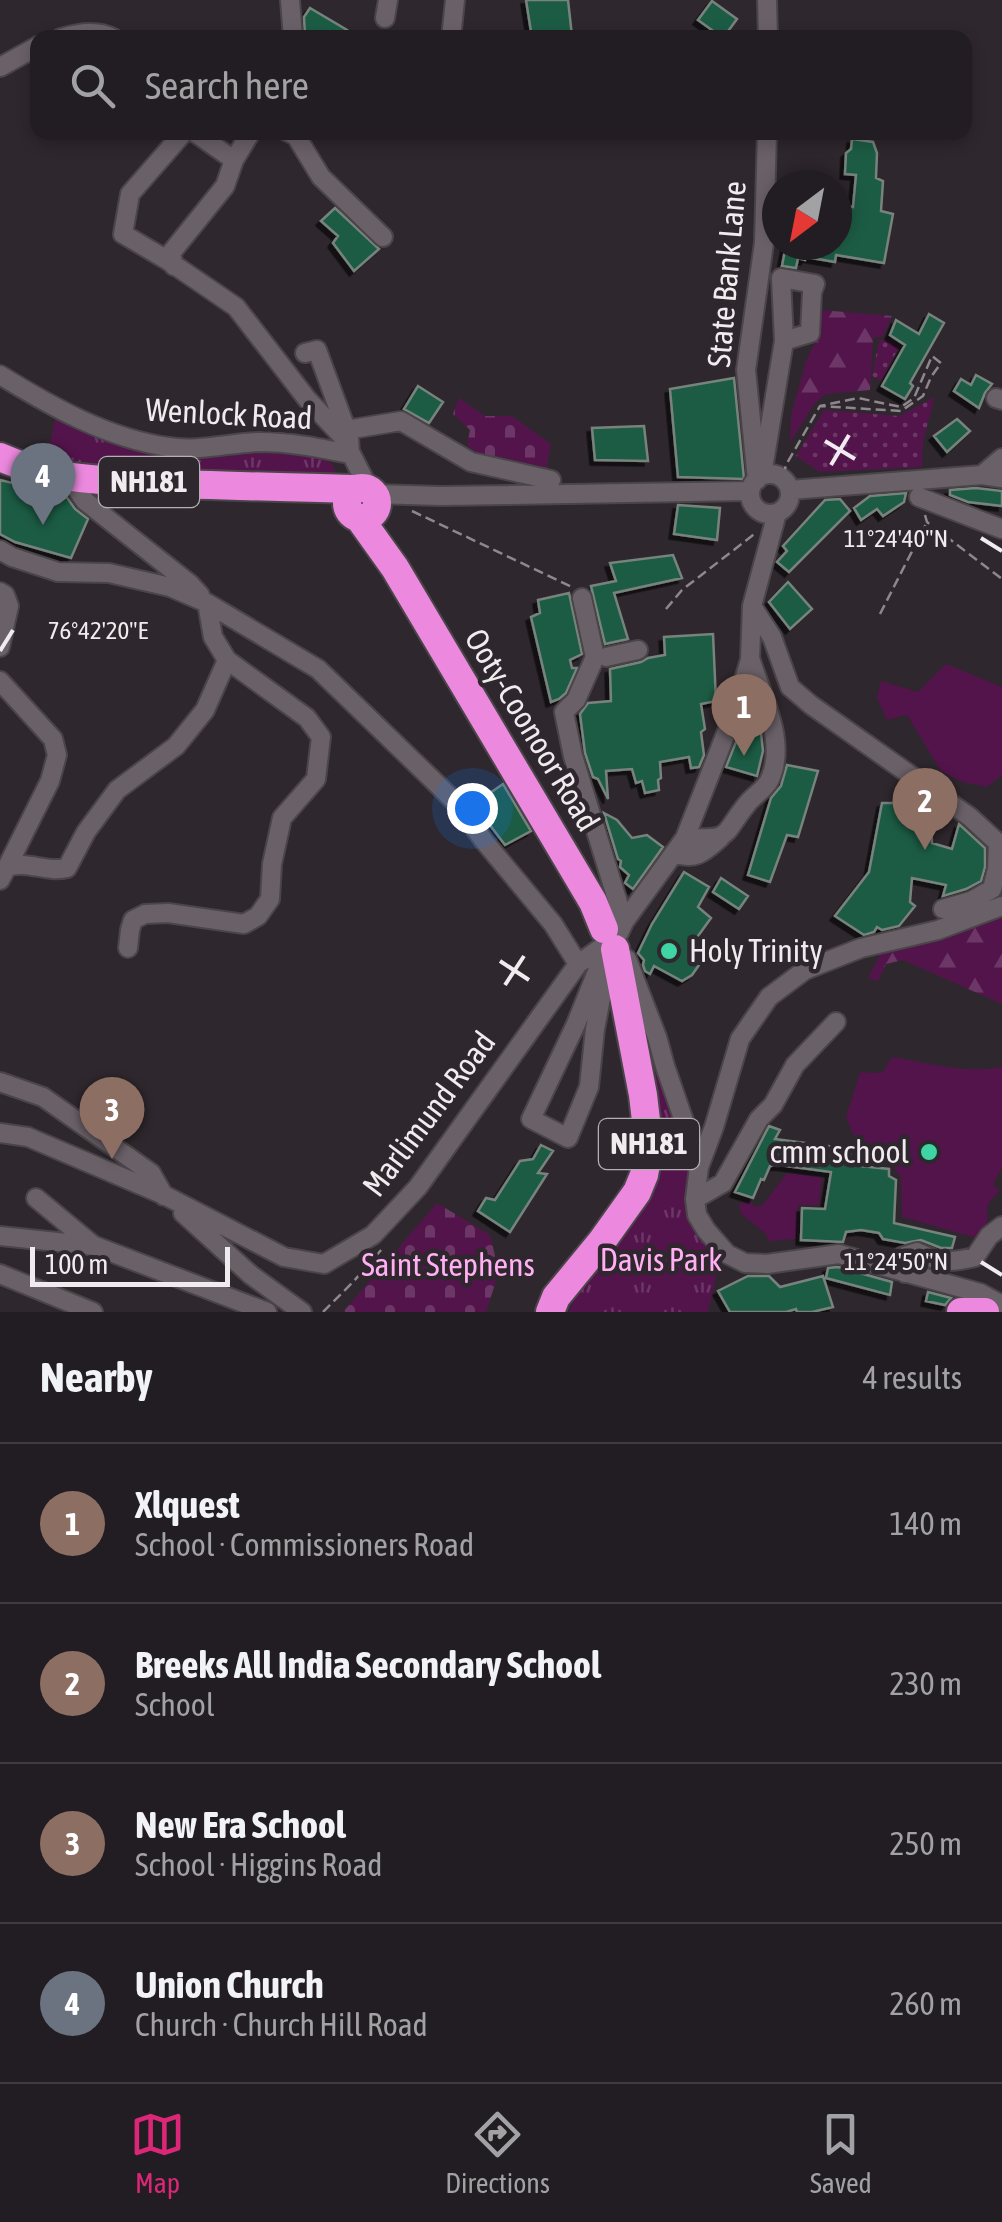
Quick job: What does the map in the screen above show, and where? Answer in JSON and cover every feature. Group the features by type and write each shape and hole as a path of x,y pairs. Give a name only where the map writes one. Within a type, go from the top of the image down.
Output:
{"highway":[{"name":"NH181","path":"0,458 69,478 300,488 370,501"},
{"name":"Ooty-Coonoor Road","path":"370,501 395,568 613,940 649,1146 637,1192 556,1297 550,1312"},
{"path":"961,1312 985,1312"}],"street":[{"path":"290,0 292,30"},
{"path":"452,30 455,0"},
{"path":"768,0 768,30"},
{"path":"0,67 30,50"},
{"path":"177,140 130,194 124,234 236,307 307,399 342,436 370,501 756,482 770,473 786,484 790,496 778,515 752,606 750,660 734,713 680,845 613,940 530,1119 568,1138 588,1087 613,940"},
{"path":"205,140 234,160"},
{"path":"174,266 171,253 225,186 246,140"},
{"path":"298,140 321,176 383,237"},
{"name":"State Bank Lane","path":"756,482 746,370 764,243 767,140"},
{"path":"778,515 765,514 753,506 784,341"},
{"path":"306,353 317,350 346,430 350,454"},
{"name":"Wenlock Road","path":"0,375 36,398 120,437 172,448 296,443 350,454"},
{"path":"346,430 401,421 472,462 551,480"},
{"path":"982,475 1002,458"},
{"path":"786,484 982,475 1002,478"},
{"path":"69,478 85,501 190,584 207,602 213,637 227,660 307,718 320,737 316,779 282,818 272,864 270,900 258,916 244,924 168,913 145,914 134,920 128,948"},
{"path":"919,496 1002,529"},
{"path":"0,550 12,558 58,572 109,573 170,587 207,602 318,669 460,806 484,842 553,924 578,964"},
{"path":"0,592 9,606 0,647"},
{"path":"577,593 595,656 576,700 564,712 573,756 613,940 658,1037 698,1167"},
{"path":"752,606 772,637 790,687 970,817 998,843 992,889 971,901 943,909"},
{"path":"606,657 638,650"},
{"path":"4,874 15,864 54,871 67,868 86,832 117,790 176,746 206,710 227,660"},
{"path":"680,845 687,858 703,852 724,835 768,782 775,737 750,660"},
{"path":"0,681 52,739 57,755 50,781 4,874"},
{"path":"1002,906 938,930 842,955 806,970 768,997 740,1039 714,1128 698,1167 695,1199 697,1214 706,1230 727,1254 745,1263 767,1264 839,1254 980,1293 1002,1306"},
{"name":"Marlimund Road","path":"0,1133 28,1137 164,1196 284,1257 324,1264 374,1234 418,1188 578,964 613,940"},
{"path":"695,1199 723,1182 759,1119 774,1105 795,1065 836,1022"},
{"path":"0,1082 42,1098 151,1173 164,1196 252,1275 302,1312"},
{"path":"36,1198 95,1246"},
{"path":"0,1236 95,1246 267,1312"},
{"path":"905,1273 901,1257 917,1252 938,1262 958,1261 976,1257 998,1236"},
{"path":"0,1274 93,1312"}],"path":[{"path":"786,484 786,466 820,406 858,398 901,407 914,398 932,356 941,363 923,396 901,411 820,406"},
{"path":"919,496 926,522 1002,579"},
{"path":"370,501 577,593"},
{"path":"666,609 682,590 778,515"},
{"path":"880,614 926,522"}],"green space":[{"path":"821,310 892,316 883,336 873,338 870,390 826,394 814,404 790,443 791,416 806,361 818,337"},
{"path":"879,340 899,347 881,381 872,376"},
{"path":"935,397 923,441 922,467 820,472 796,456 824,410 899,416"},
{"path":"459,398 485,416 512,416 551,444 546,469 477,453 467,445 470,430 453,414"},
{"path":"55,419 107,438 318,454 332,464 337,476 45,468"},
{"path":"946,664 1002,687 1002,775 987,787 963,782 941,771 907,715 887,720 877,698 881,681 918,692"},
{"path":"1002,917 1002,1004 903,960 886,964 878,981 868,978 881,953"},
{"name":"Davis Park","path":"640,1012 694,1166 689,1192 721,1256 708,1312 569,1312 574,1296 651,1185"},
{"name":"cmm school","path":"892,1057 961,1068 1002,1067 1002,1167 993,1185 1000,1190 988,1204 987,1223 977,1238 902,1217 901,1177 891,1164 856,1158 858,1146 846,1117 860,1072 882,1073"},
{"name":"cmm school","path":"787,1173 822,1177 819,1205 798,1205 796,1239 768,1241 766,1234 741,1214 739,1204 749,1201 756,1207 763,1205"},
{"name":"Saint Stephens","path":"437,1203 490,1235 499,1272 486,1312 343,1312"}],"building":[{"path":"526,0 568,0 571,30 531,30"},
{"path":"712,1 737,19 729,30 712,30 698,20"},
{"path":"310,8 347,30 305,30 304,17"},
{"path":"852,140 859,140 873,142 877,153 876,178 883,181 881,211 893,214 884,263 852,258 856,175 845,170"},
{"path":"335,208 379,249 354,271 333,243 338,236 321,221"},
{"path":"783,260 798,260 796,268 782,266"},
{"path":"929,314 944,323 905,399 882,386 905,345 890,335 896,320 919,334"},
{"path":"976,375 992,384 979,408 954,391 961,379 971,385"},
{"path":"734,378 744,479 678,477 670,389"},
{"path":"418,386 443,402 429,423 404,409"},
{"path":"957,419 970,431 947,452 934,436"},
{"path":"644,426 648,461 595,460 592,428"},
{"path":"0,480 66,496 88,519 71,558 0,534"},
{"path":"950,490 1002,491 1002,506 968,502 950,495"},
{"path":"906,493 904,502 883,516 877,509 861,520 854,508 870,496"},
{"path":"840,499 850,511 789,572 777,562 787,551 783,546 825,500"},
{"path":"678,505 720,508 717,540 674,534"},
{"path":"673,555 682,578 614,593 628,639 605,644 591,586 616,581 610,563"},
{"path":"788,582 812,609 790,629 769,602"},
{"path":"569,593 582,654 570,660 572,668 577,668 566,693 551,702 531,617 540,613 538,600"},
{"path":"713,634 716,701 701,704 705,729 701,732 704,755 699,767 691,768 689,757 660,762 659,790 645,793 642,781 636,783 632,769 606,771 608,799 598,779 593,777 585,753 580,714 588,703 611,701 610,669 665,655 664,637"},
{"path":"742,727 761,733 763,751 757,776 726,767"},
{"path":"787,765 818,771 798,837 787,835 770,882 748,875 771,798 781,786"},
{"path":"503,784 531,831 505,845 474,804"},
{"path":"882,803 895,803 904,816 931,820 932,843 952,849 959,824 985,848 985,867 981,881 943,896 946,885 912,878 910,902 915,906 899,926 882,930 877,927 864,935 835,916 869,872"},
{"path":"604,813 617,820 632,838 647,835 663,847 633,889 625,883 629,875 620,867"},
{"path":"684,872 709,887 698,907 711,918 693,943 699,947 699,965 682,981 654,966 650,974 645,971 644,960 638,953"},
{"path":"721,878 748,896 739,909 713,892"},
{"path":"769,1126 780,1130 775,1139 851,1149 849,1165 889,1169 889,1176 896,1180 894,1223 955,1237 952,1248 921,1240 905,1243 883,1239 879,1233 861,1230 846,1232 843,1242 801,1240 802,1208 825,1209 831,1172 770,1166 753,1198 735,1192"},
{"name":"Saint Stephens","path":"541,1145 553,1151 538,1173 547,1174 510,1232 478,1211 486,1198 495,1200 520,1161 533,1159"},
{"path":"838,1267 892,1282 890,1295 826,1278 828,1268"},
{"path":"748,1276 769,1276 780,1287 823,1276 833,1307 812,1312 730,1312 718,1291"},
{"path":"928,1292 951,1298 945,1305 926,1301"}],"place":[{"name":"Union Church","path":"43,525"},
{"name":"Xlquest","path":"744,756"},
{"name":"Breeks All India Secondary School","path":"925,850"},
{"name":"Holy Trinity","path":"669,951"},
{"name":"cmm school","path":"929,1152"},
{"name":"New Era School","path":"112,1159"}]}
